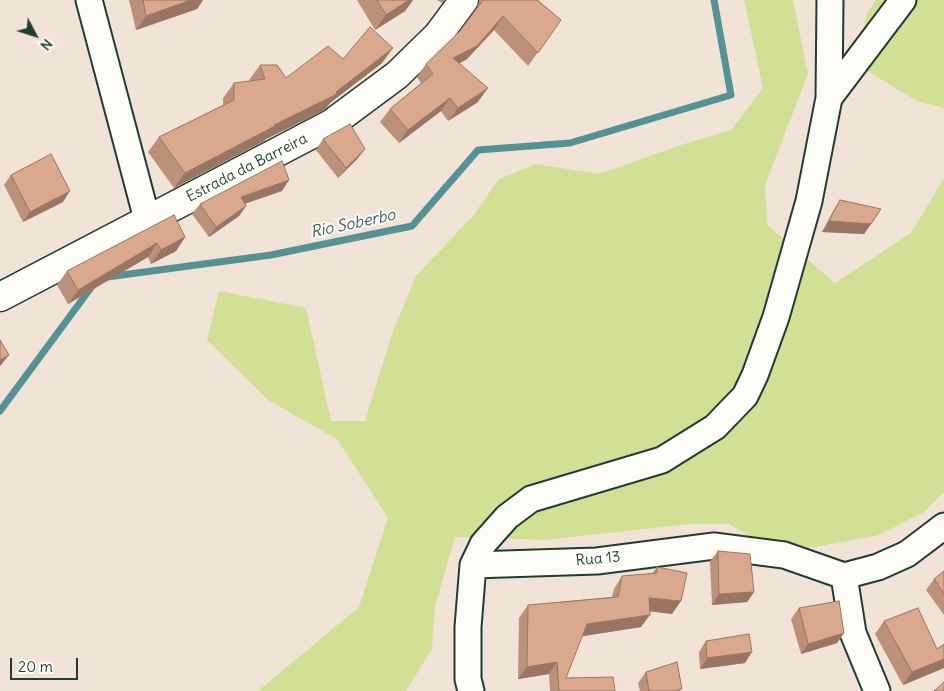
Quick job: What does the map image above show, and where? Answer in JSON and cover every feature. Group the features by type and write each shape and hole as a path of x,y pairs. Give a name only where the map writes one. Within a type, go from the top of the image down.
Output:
{"main road":[{"name":"Estrada da Barreira","path":"0,297 330,124 397,75 438,34 464,0"}],"street":[{"path":"89,0 147,219"},
{"path":"471,691 468,679 468,627 473,565 483,544 507,516 531,499 662,460 715,426 744,396 755,375 776,317 809,200 829,98 830,0"},
{"path":"829,98 903,0"},
{"path":"877,691 853,633 844,576 878,567 907,554 944,526"},
{"name":"Rua 13","path":"473,565 597,561 714,546 784,554 844,576"}],"green space":[{"path":"744,0 793,0 808,74 765,185 767,225 835,283 911,233 944,178 944,492 924,512 879,535 799,550 757,540 729,524 691,524 545,540 455,537 435,606 432,649 406,691 258,691 359,607 388,518 337,439 268,400 207,340 219,291 306,308 331,421 365,421 392,334 416,276 472,217 499,179 536,164 599,174 681,145 731,130 763,88"},
{"path":"876,0 944,0 944,108 917,101 857,65 866,15"}],"building":[{"path":"143,0 191,0 146,16"},
{"path":"377,0 409,0 386,15"},
{"path":"483,0 537,0 561,20 538,53 503,16 477,46 453,58 488,88 458,108 450,98 408,130 390,109 433,74 426,64 460,31"},
{"path":"370,27 393,48 333,96 274,125 185,173 159,137 234,100 234,83 265,79 260,65 277,65 286,78 328,46 343,59"},
{"path":"350,124 365,149 346,168 323,139"},
{"path":"51,154 70,191 30,212 11,175"},
{"path":"282,161 289,180 241,197 246,206 216,227 200,204"},
{"path":"840,200 881,209 871,224 829,221"},
{"path":"174,215 185,237 161,250 157,243 78,290 67,271"},
{"path":"0,340 9,355 0,360"},
{"path":"718,551 750,554 754,592 719,594"},
{"path":"657,567 687,573 681,601 649,598 650,615 587,624 566,678 613,677 615,691 559,691 557,662 527,667 528,605 618,597 622,576 657,573"},
{"path":"944,571 944,594 934,579"},
{"path":"839,601 844,633 808,644 799,608"},
{"path":"918,608 937,649 944,644 944,659 912,672 884,621"},
{"path":"749,634 752,652 707,658 706,641"},
{"path":"677,662 682,689 674,691 649,691 646,672"},
{"path":"944,682 944,691 934,691"}],"waterway":[{"name":"Rio Soberbo","path":"107,277 271,255 412,226 478,150 570,143 731,95 714,0"},
{"name":"Rio Soberbo","path":"0,411 93,285"}]}
